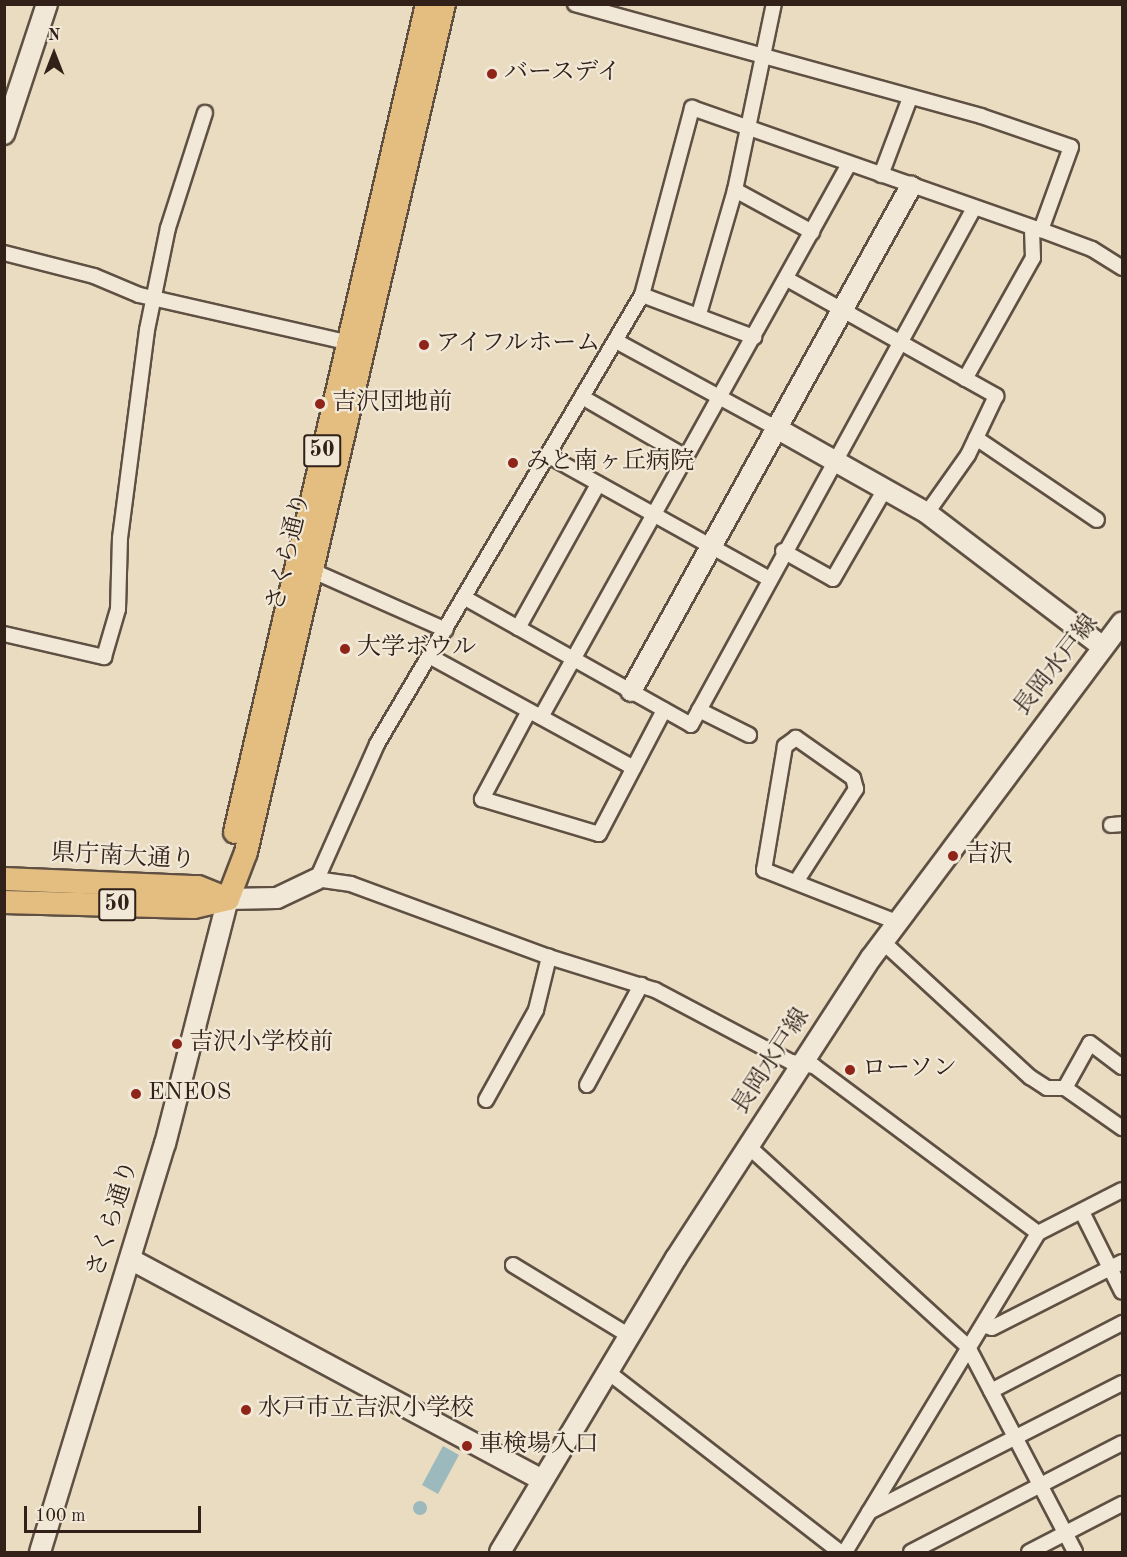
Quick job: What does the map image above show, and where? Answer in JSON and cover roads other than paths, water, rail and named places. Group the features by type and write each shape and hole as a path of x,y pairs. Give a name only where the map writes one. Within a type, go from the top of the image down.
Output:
{"main road":[{"name":"さくら通り","path":"228,899 246,852 313,572 356,344 427,4"},
{"name":"さくら通り","path":"228,899 231,852 356,344 444,4"},
{"name":"県庁南大通り","path":"4,879 198,887 228,899"},
{"name":"県庁南大通り","path":"4,902 194,907 228,899"}],"street":[{"path":"4,134 47,4"},
{"path":"575,4 765,60 910,98 1071,147 1036,229 1032,258 965,379"},
{"path":"699,314 735,190 765,60 774,4"},
{"path":"881,175 910,98"},
{"path":"317,879 358,781 642,295 692,108 1092,249 1122,268"},
{"path":"4,634 104,657 117,609 120,538 154,298 168,228 205,113"},
{"path":"664,710 599,834 483,799 535,714 574,659 849,164"},
{"path":"631,691 911,186"},
{"path":"735,190 812,232"},
{"path":"465,598 691,725 768,578 974,208"},
{"path":"4,253 154,298 356,344"},
{"path":"787,279 996,396 976,438 927,513"},
{"path":"642,295 699,314 754,337"},
{"path":"616,341 927,513 1103,647"},
{"path":"582,397 686,457"},
{"path":"976,438 1097,520"},
{"path":"547,455 768,578"},
{"path":"518,628 598,484"},
{"path":"783,551 833,579 885,489"},
{"path":"313,572 446,630"},
{"name":"長岡水戸線","path":"500,1552 748,1146 883,942 1103,647 1121,627"},
{"path":"431,657 634,768"},
{"path":"699,710 749,735"},
{"path":"796,882 856,789 853,778 796,738 785,746 764,870 897,922"},
{"path":"228,899 277,898 317,879 351,884 549,957 641,985 802,1064 814,1066 1038,1233"},
{"name":"さくら通り","path":"40,1552 130,1259 228,899"},
{"path":"883,942 1030,1077 1047,1089 1065,1088 1122,1128"},
{"path":"486,1100 536,1010 549,957"},
{"path":"587,1084 641,985"},
{"path":"1065,1088 1090,1043 1122,1067"},
{"path":"748,1146 968,1347 1075,1552"},
{"path":"609,1372 842,1552 869,1512 1038,1233 1122,1190"},
{"path":"1082,1212 1116,1265 1122,1292"},
{"path":"130,1259 543,1480"},
{"path":"513,1265 630,1336"},
{"path":"983,1325 992,1328 1116,1265"},
{"path":"991,1390 1122,1323"},
{"path":"869,1512 1122,1383"},
{"path":"911,1552 1122,1443"},
{"path":"1029,1552 1122,1504"}],"water":[{"path":"443,1446 459,1455 438,1494 422,1485"},
{"path":"417,1501 423,1501 427,1508 423,1515 417,1515 413,1511 413,1505"}],"place":[{"name":"バースデイ","path":"492,74"},
{"name":"アイフルホーム","path":"424,345"},
{"name":"吉沢団地前","path":"320,404"},
{"name":"みと南ヶ丘病院","path":"513,463"},
{"name":"大学ボウル","path":"345,649"},
{"name":"吉沢","path":"953,856"},
{"name":"吉沢小学校前","path":"177,1044"},
{"name":"ローソン","path":"850,1070"},
{"name":"ENEOS","path":"136,1094"},
{"name":"水戸市立吉沢小学校","path":"246,1410"},
{"name":"車検場入口","path":"467,1446"}]}
